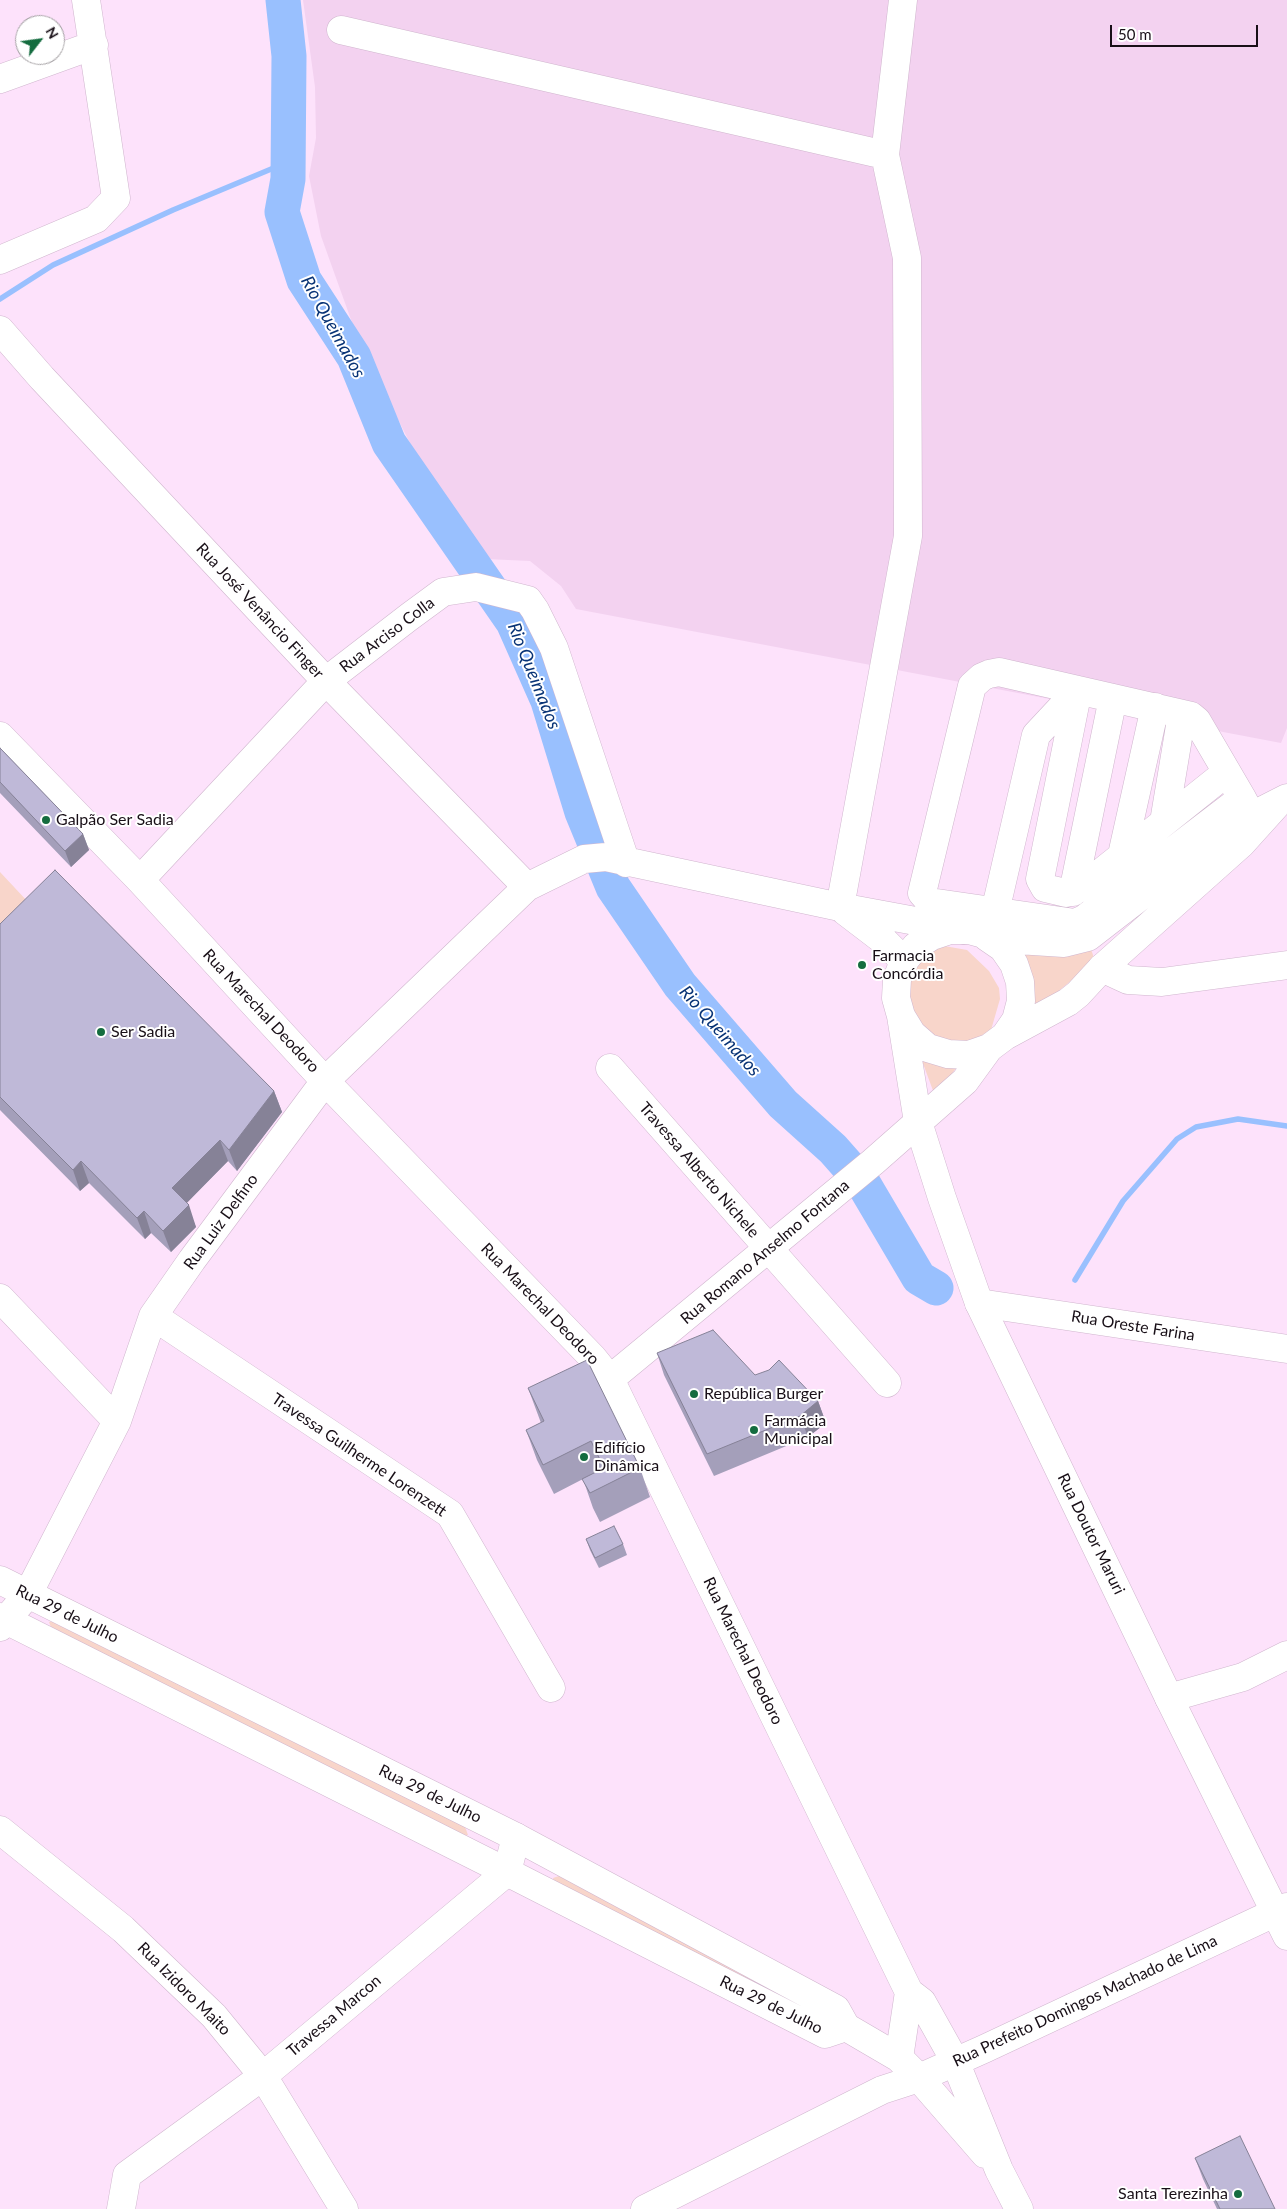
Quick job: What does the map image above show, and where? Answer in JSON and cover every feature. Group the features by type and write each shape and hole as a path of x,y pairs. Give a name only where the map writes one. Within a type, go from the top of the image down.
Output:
{"street":[{"path":"0,260 96,219 116,198 86,0"},
{"path":"840,907 908,536 906,258 884,155 903,0"},
{"path":"341,30 884,155"},
{"path":"0,79 94,45"},
{"name":"Rua José Venâncio Finger","path":"0,330 42,378 326,682 527,887"},
{"name":"Rua Arciso Colla","path":"140,880 326,682 409,616 443,592 476,587 528,600 554,648 605,859"},
{"path":"918,1122 965,1081 1016,1020 1021,1001 1020,982 1014,964 1003,948 984,927 930,902 922,894 972,686 982,677 999,672 1191,716 1197,721 1247,807"},
{"path":"984,927 1036,736 1078,690"},
{"path":"1078,690 1040,879 1045,888 1066,893 1074,892 1227,772"},
{"path":"1074,892 1113,698"},
{"path":"1122,855 1155,707"},
{"path":"1164,822 1182,714"},
{"name":"Rua Marechal Deodoro","path":"0,736 140,880 325,1081 593,1358 610,1379 909,1992 922,2002 955,2061 999,2170 1019,2209"},
{"path":"1283,801 1241,844 1102,968 1078,994 1068,1002 997,1042 969,1055 948,1054 928,1048 912,1034 901,1016 896,998 898,979 904,961 916,946 932,936 950,930 1075,923 1247,807 1283,801"},
{"path":"605,859 840,907 984,927 1064,943 1088,936 1230,828 1247,807"},
{"name":"Rua Luiz Delfino","path":"2,1621 28,1594 117,1421 153,1316 325,1081 527,887 605,859"},
{"path":"840,907 883,940 904,961"},
{"path":"1088,936 1102,968 1128,980 1162,982 1287,965"},
{"name":"Rua Doutor Maruri","path":"901,1016 918,1122 942,1198 980,1303 1169,1698 1283,1918"},
{"name":"Travessa Alberto Nichele","path":"610,1068 887,1383"},
{"name":"Rua Romano Anselmo Fontana","path":"610,1379 769,1249 918,1122"},
{"path":"0,1298 117,1421"},
{"name":"Rua Oreste Farina","path":"980,1303 1287,1349"},
{"name":"Travessa Guilherme Lorenzett","path":"153,1316 450,1514 551,1688"},
{"name":"Rua 29 de Julho","path":"0,1580 516,1837 836,2009 846,2027 899,2058 919,2078"},
{"name":"Rua 29 de Julho","path":"2,1621 507,1872 825,2034 846,2027"},
{"path":"1169,1698 1243,1678 1287,1656"},
{"name":"Rua Izidoro Maito","path":"0,1830 123,1930 214,2016 263,2076 344,2209"},
{"path":"507,1872 516,1837"},
{"name":"Travessa Marcon","path":"121,2209 127,2175 263,2076 507,1872"},
{"name":"Rua Prefeito Domingos Machado de Lima","path":"645,2209 882,2090 919,2078 1283,1918"},
{"path":"882,2090 899,2058 909,1992"},
{"name":"Rua Marechal Deodoro","path":"919,2078 999,2170"}],"shaded area":[{"path":"303,0 1287,0 1287,728 1281,743 576,609 561,586 530,561 486,559 417,457 359,342 321,236 309,176 316,138 315,87"},
{"path":"0,872 29,903 0,931"},
{"path":"933,944 967,950 989,971 999,988 1000,999 991,1030 964,1046 931,1037 918,1019 911,1004 907,981 912,965"},
{"path":"1091,949 1095,961 1038,1008 1031,1007 1022,954"},
{"path":"918,1050 960,1063 935,1096"},
{"path":"61,1618 463,1821 468,1835 456,1838 53,1633 49,1622"},
{"path":"565,1874 830,2019 818,2023 557,1888 553,1878"}],"building":[{"name":"Galpão Ser Sadia","path":"0,748 83,834 65,851 0,782"},
{"name":"Ser Sadia","path":"55,870 274,1091 229,1150 220,1140 172,1188 189,1205 163,1231 144,1211 137,1218 81,1161 73,1170 0,1097 0,924"},
{"path":"713,1330 755,1375 769,1370 779,1360 818,1401 800,1416 707,1454 657,1353"},
{"path":"587,1360 640,1468 590,1493 582,1479 604,1468 591,1441 543,1465 526,1430 544,1421 528,1388"},
{"path":"614,1526 623,1544 595,1558 586,1539"},
{"name":"Santa Terezinha","path":"1240,2136 1275,2209 1220,2209 1195,2158"}],"waterway":[{"name":"Rio Queimados","path":"283,0 289,56 288,179 282,212 304,280 354,357 389,443 513,622 548,701 582,812 613,887 680,985 783,1104 833,1149 863,1183 919,1278 936,1288"},
{"path":"0,299 53,265 173,210 288,162"},
{"path":"1075,1280 1123,1201 1177,1139 1196,1127 1238,1119 1287,1126"}],"place":[{"name":"Galpão Ser Sadia","path":"46,820"},
{"name":"Farmacia Concórdia","path":"862,965"},
{"name":"Ser Sadia","path":"101,1032"},
{"name":"República Burger","path":"694,1394"},
{"name":"Farmácia Municipal","path":"754,1430"},
{"name":"Edifício Dinâmica","path":"584,1457"},
{"name":"Santa Terezinha","path":"1238,2194"}]}
